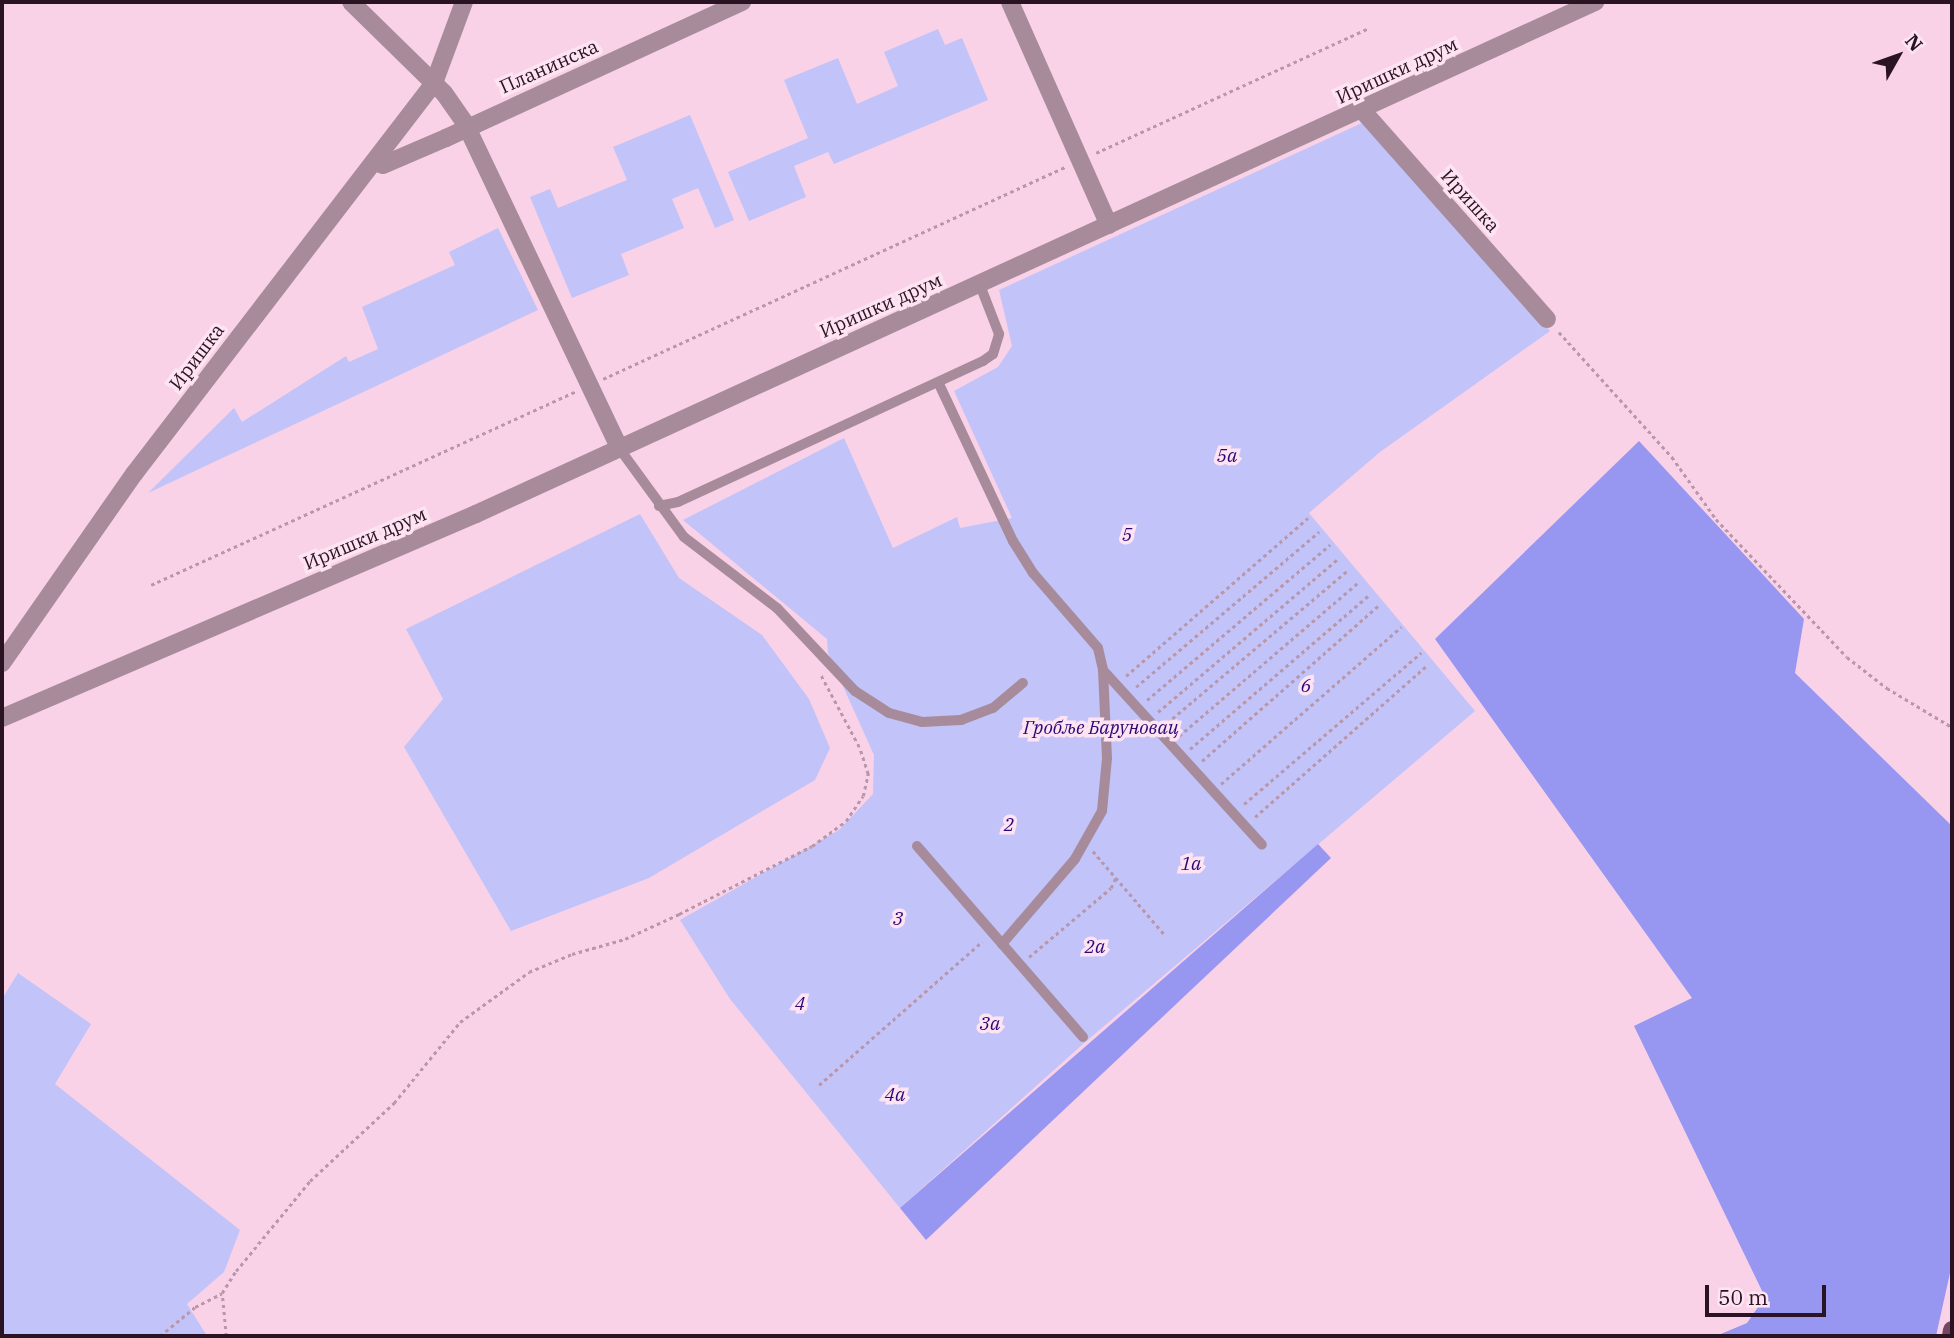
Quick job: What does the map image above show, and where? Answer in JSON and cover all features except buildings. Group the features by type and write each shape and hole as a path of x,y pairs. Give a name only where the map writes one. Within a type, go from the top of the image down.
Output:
{"main road":[{"path":"1951,1336 1952,1330"}],"street":[{"path":"351,2 434,83 468,128 619,448"},
{"name":"Иришка","path":"2,663 93,529 434,83 464,2"},
{"name":"Планинска","path":"374,162 383,165 742,2"},
{"path":"1010,2 1108,225"},
{"name":"Иришки друм","path":"2,718 181,638 333,577 980,285 1595,2"},
{"name":"Иришка","path":"1362,110 1547,319"}],"lane":[{"path":"659,506 678,502 939,384 983,361 998,344 980,285"},
{"path":"939,384 1009,534 1033,573 1098,648 1103,670 1106,784 1102,811 1087,843 1021,928 1002,944"},
{"path":"619,448 684,537 777,608 855,691 904,719 961,720 993,708 1023,683"},
{"path":"1103,670 1129,694 1262,845"},
{"path":"918,846 1083,1037"}],"path":[{"path":"151,585 1367,29"},
{"path":"1547,319 1672,457 1716,519 1847,657 1887,688 1952,727"},
{"path":"1118,682 1308,518"},
{"path":"1129,694 1320,532"},
{"path":"1139,707 1330,545"},
{"path":"1151,719 1339,558"},
{"path":"1159,729 1349,569"},
{"path":"1171,743 1360,582"},
{"path":"1182,755 1370,594"},
{"path":"1194,768 1379,606"},
{"path":"1213,791 1401,627"},
{"path":"160,1336 195,1307 222,1293 310,1181 394,1103 460,1022 495,993 529,972 625,939 730,890 812,846 846,821 863,796 868,774 859,747 815,665 817,653"},
{"path":"1233,813 1421,653"},
{"path":"1244,826 1426,666"},
{"path":"1087,843 1165,935"},
{"path":"1020,964 1111,888 1115,877"},
{"path":"819,1085 992,933"},
{"path":"222,1293 226,1336"}],"green space":[{"path":"938,29 945,45 962,38 988,100 834,164 828,152 794,166 806,197 749,221 728,172 808,138 784,80 838,58 857,104 898,86 884,52"},
{"path":"690,115 734,220 715,228 698,188 672,199 684,228 621,254 629,275 572,298 530,197 550,189 558,208 627,180 613,147"},
{"name":"Гробље Баруновац","path":"1362,123 1550,331 1380,452 1309,513 1475,711 1083,1044 900,1208 730,999 680,920 839,830 873,794 874,755 828,653 827,639 683,520 844,438 893,548 957,517 960,528 1012,518 954,391 998,367 1012,346 999,290"},
{"path":"498,228 538,310 148,493 234,408 242,422 346,356 349,362 378,349 362,307 455,265 449,252"},
{"path":"640,514 679,578 762,635 809,699 830,748 815,780 649,878 511,931 404,747 443,699 406,629"},
{"path":"18,973 91,1024 55,1084 240,1230 224,1272 187,1304 207,1336 2,1336 2,999"}],"shaded area":[{"path":"1639,441 1804,619 1795,673 1952,826 1952,1264 1936,1336 1716,1336 1747,1323 1765,1297 1634,1026 1692,998 1435,639"},
{"path":"1318,844 1331,858 926,1240 900,1208"}],"park label":[{"name":"5a","path":"1227,456"},
{"name":"5","path":"1127,535"},
{"name":"6","path":"1306,686"},
{"name":"2","path":"1009,825"},
{"name":"1a","path":"1191,864"},
{"name":"3","path":"898,919"},
{"name":"2a","path":"1095,947"},
{"name":"4","path":"800,1004"},
{"name":"3a","path":"990,1024"},
{"name":"4a","path":"895,1095"}]}
